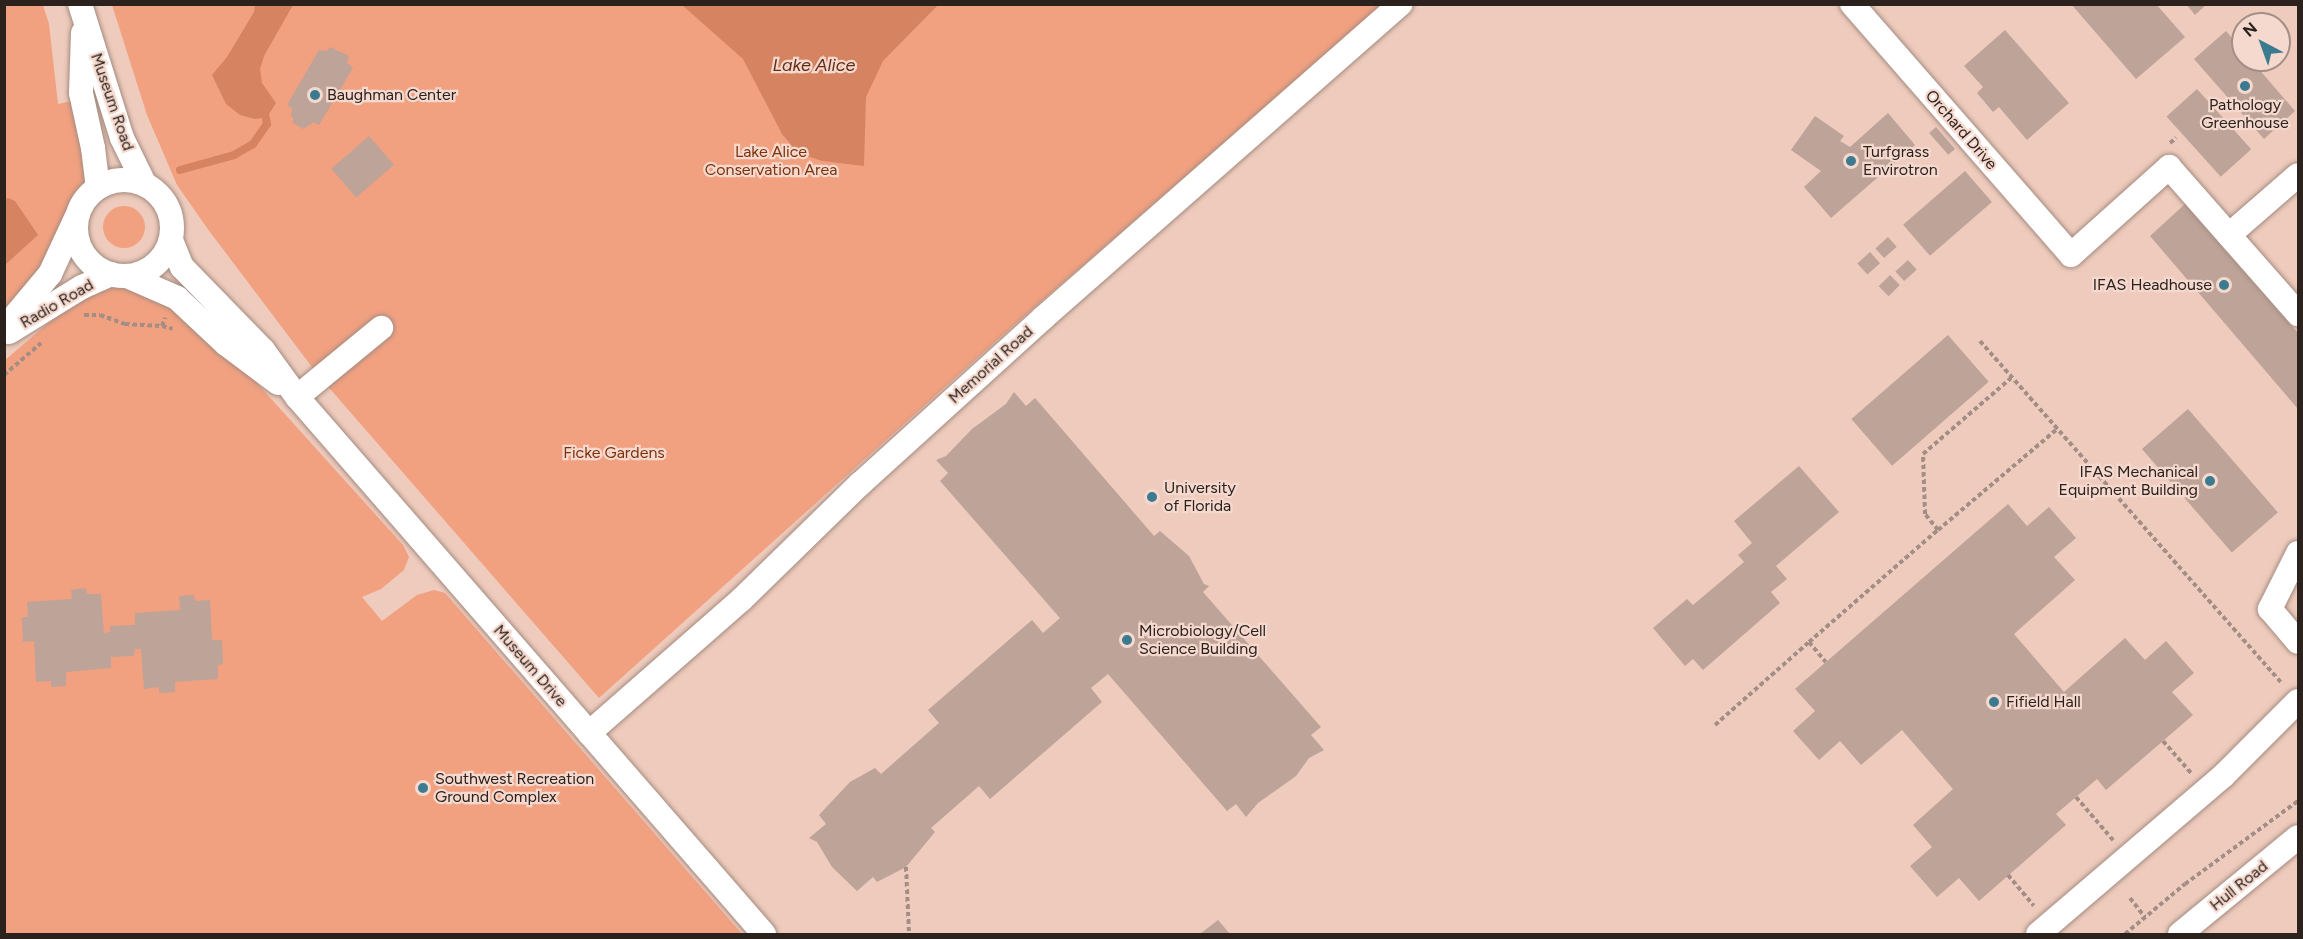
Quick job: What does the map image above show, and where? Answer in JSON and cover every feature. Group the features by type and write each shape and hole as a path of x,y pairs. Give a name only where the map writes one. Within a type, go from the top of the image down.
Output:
{"street":[{"name":"Memorial Road","path":"589,733 742,599 860,484 1042,318 1401,4"},
{"name":"Orchard Drive","path":"1852,4 2071,255 2169,167 2229,234"},
{"name":"Museum Road","path":"82,11 122,138 145,185 158,194 168,207 172,223 171,240"},
{"name":"Museum Road","path":"82,11 81,93 93,148 98,188"},
{"path":"2298,175 2229,234 2298,314"},
{"path":"145,185 129,180 113,181 98,188 86,199 78,214 76,230 79,245 86,258 97,268 119,275 142,273 155,265 165,254 171,240"},
{"name":"Radio Road","path":"4,329 50,274 78,214"},
{"name":"Museum Drive","path":"171,240 182,267 263,350 297,397 764,934"},
{"name":"Museum Drive","path":"119,275 177,298 226,344 297,397"},
{"name":"Radio Road","path":"4,335 82,287 119,275"},
{"path":"297,397 381,328"},
{"path":"2298,553 2270,609 2298,642"},
{"path":"2040,924 2223,776 2292,695"},
{"name":"Hull Road","path":"2180,934 2298,837"}],"path":[{"path":"2170,143 2176,138"},
{"path":"81,315 100,315 125,324 162,326 166,316"},
{"path":"1980,341 2292,695"},
{"path":"1938,530 1925,514 1923,454 2011,378"},
{"path":"1715,725 2057,429"},
{"path":"1809,642 1826,662"},
{"path":"2163,741 2194,777"},
{"path":"2076,797 2117,845"},
{"path":"2125,934 2298,801"},
{"path":"906,867 909,934"},
{"path":"2008,875 2040,924"},
{"path":"2130,898 2145,917"}],"shaded area":[{"name":"University of Florida","path":"5,5 2298,5 2298,934 5,934"}],"green space":[{"path":"5,5 43,5 49,24 58,104 76,100 87,165 85,181 71,203 56,247 28,285 5,308"},
{"name":"Lake Alice Conservation Area","path":"112,5 1383,5 1013,326 599,698 318,375 207,228 177,185 147,115"},
{"path":"124,206 132,207 139,212 144,219 144,235 139,242 132,247 124,248 116,247 109,242 104,235 103,227 104,219 109,212 116,207"},
{"path":"112,284 155,295 248,373 403,545 409,557 404,570 381,589 362,597 382,621 417,595 434,590 445,593 742,934 5,934 4,361 82,294"}],"water":[{"path":"255,5 293,5 264,56 260,69 262,83 276,103 267,117 255,119 240,115 226,104 212,75 227,57 254,12"},
{"name":"Lake Alice","path":"682,5 938,5 883,61 866,97 864,166 822,161 798,153 782,134 743,59"},
{"path":"8,198 15,201 38,235 5,265 4,200"}],"building":[{"path":"2071,4 2156,4 2185,37 2136,79"},
{"path":"2186,4 2207,4 2195,15"},
{"path":"2005,30 2069,103 2027,140 1999,107 1993,112 1977,93 1983,87 1964,66"},
{"name":"Pathology Greenhouse","path":"2226,31 2231,37 2231,72 2261,72 2295,111 2264,139 2194,59"},
{"name":"Baughman Center","path":"330,47 349,56 347,63 353,68 319,125 314,122 303,129 292,122 294,118 291,116 292,108 287,105 319,50 327,51"},
{"path":"2197,89 2251,149 2221,177 2167,116"},
{"name":"Turfgrass Envirotron","path":"1888,113 1915,145 1831,218 1804,187 1821,171 1791,150 1815,116 1844,136 1840,141 1850,147"},
{"path":"1936,127 1955,149 1948,155 1929,133"},
{"path":"369,136 394,165 356,197 331,169"},
{"path":"1965,171 1992,202 1930,256 1903,225"},
{"name":"IFAS Headhouse","path":"2185,204 2298,333 2298,409 2150,236"},
{"path":"1888,237 1897,247 1884,258 1875,248"},
{"path":"1870,252 1880,263 1867,275 1857,263"},
{"path":"1908,260 1917,270 1904,281 1895,271"},
{"path":"1890,275 1900,285 1889,296 1879,286"},
{"path":"1948,335 1989,382 1892,466 1851,419"},
{"name":"Microbiology/Cell Science Building","path":"1014,392 1026,406 1035,398 1154,536 1160,531 1189,556 1204,584 1209,586 1203,592 1321,727 1311,735 1324,750 1309,758 1296,776 1258,803 1246,817 1236,804 1227,811 1108,674 1091,688 1102,702 990,799 979,786 931,828 935,832 906,867 877,882 873,877 857,891 832,867 817,842 809,838 826,824 819,815 850,782 875,768 881,774 939,723 928,710 1032,620 1043,633 1060,618 940,481 948,473 936,460 946,456 972,429 1006,404"},
{"name":"IFAS Mechanical Equipment Building","path":"2188,409 2278,512 2232,552 2142,449"},
{"path":"1799,466 1839,512 1776,566 1787,579 1771,592 1780,603 1703,670 1693,659 1685,666 1653,628 1687,599 1693,605 1744,562 1738,555 1752,543 1734,521"},
{"name":"Fifield Hall","path":"2008,504 2027,526 2049,507 2076,538 2054,557 2075,580 2014,634 2064,692 2125,638 2145,660 2166,641 2194,673 2172,692 2193,715 2106,790 2097,779 2056,814 2066,825 1979,901 1959,878 1937,897 1910,866 1932,847 1913,825 1953,789 1902,730 1861,765 1840,741 1819,760 1793,731 1815,711 1795,689"},
{"path":"86,588 87,594 101,594 104,633 110,632 110,626 135,625 135,613 180,610 179,596 194,595 195,601 210,600 212,640 222,640 223,664 218,665 218,679 175,682 175,692 159,693 159,687 144,689 141,649 135,649 134,656 111,657 111,668 66,672 66,686 51,687 51,681 36,682 34,641 23,642 22,617 28,617 27,602 72,599 71,590"},
{"path":"1218,920 1230,934 1200,934"}],"waterway":[{"path":"180,170 234,155 253,144 267,124 264,108"}],"place":[{"name":"Pathology Greenhouse","path":"2245,86"},
{"name":"Baughman Center","path":"315,95"},
{"name":"Turfgrass Envirotron","path":"1851,161"},
{"name":"IFAS Headhouse","path":"2224,285"},
{"name":"IFAS Mechanical Equipment Building","path":"2210,481"},
{"name":"University of Florida","path":"1152,497"},
{"name":"Microbiology/Cell Science Building","path":"1127,640"},
{"name":"Fifield Hall","path":"1994,702"},
{"name":"Southwest Recreation Ground Complex","path":"423,788"}],"park label":[{"name":"Ficke Gardens","path":"614,453"}]}
